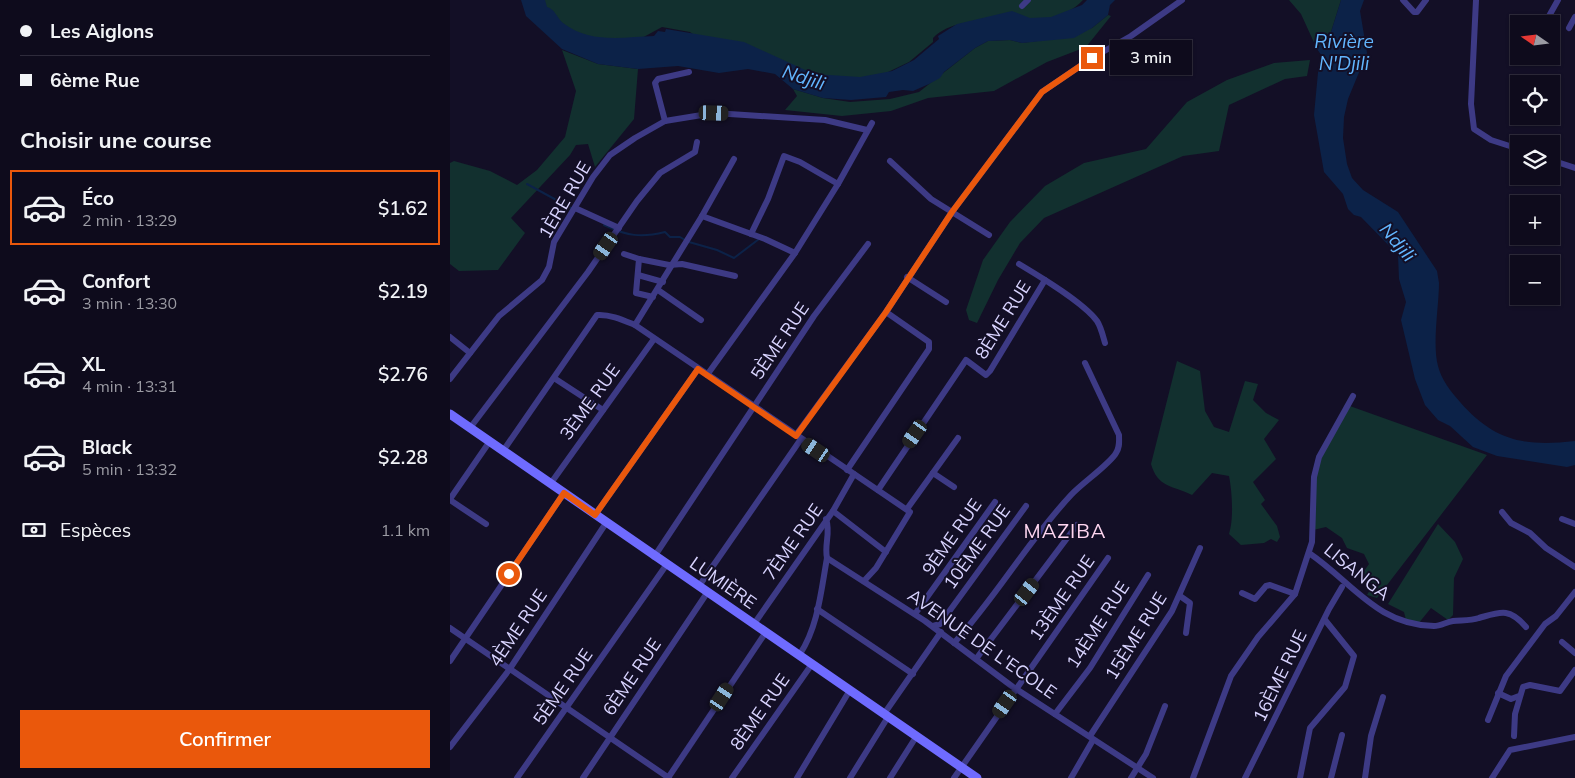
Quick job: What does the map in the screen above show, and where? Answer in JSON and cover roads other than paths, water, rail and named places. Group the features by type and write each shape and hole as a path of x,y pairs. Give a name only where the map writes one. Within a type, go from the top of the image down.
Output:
{"street":[{"path":"1022,6 1028,0"},
{"path":"699,586 952,212 1042,92 1092,58 1131,36 1182,0"},
{"path":"1403,0 1414,12 1417,12 1426,0"},
{"path":"1476,0 1471,104 1474,129 1491,140 1510,147"},
{"path":"1550,15 1558,0"},
{"path":"1569,28 1575,16"},
{"path":"689,72 658,79 655,84 666,120 714,113 760,115 825,120 868,130"},
{"name":"1ÈRE RUE","path":"450,379 499,316 535,287 547,274 554,242 593,177 610,154 666,120"},
{"path":"707,375 768,293 795,253 838,184 872,123"},
{"path":"470,428 617,231 637,200 660,173 695,152 697,142"},
{"path":"751,234 768,199 784,156 800,162 838,184"},
{"path":"635,325 675,263 734,159"},
{"path":"890,161 932,198 989,234"},
{"path":"1560,163 1575,168"},
{"path":"575,209 617,231"},
{"path":"702,216 795,253"},
{"name":"5ÈME RUE","path":"654,557 814,316 868,244"},
{"path":"624,254 639,260 669,265 675,263 735,276"},
{"path":"639,260 636,293 653,297"},
{"path":"1018,264 1045,280 1089,311 1098,323 1105,343"},
{"path":"638,275 663,282"},
{"path":"907,277 946,302"},
{"name":"8ÈME RUE","path":"878,490 966,360 986,375 990,371 1045,280"},
{"path":"658,290 701,320"},
{"path":"847,470 930,345 929,342 886,312"},
{"path":"503,451 596,315 609,315 635,325 754,408 909,511"},
{"path":"450,337 470,352"},
{"name":"3ÈME RUE","path":"551,483 654,339"},
{"path":"954,643 974,621 1043,525 1078,487 1116,454 1120,446 1119,435 1085,363"},
{"path":"595,515 698,369"},
{"path":"554,378 603,410"},
{"path":"1242,593 1255,599 1266,586 1270,585 1295,594 1309,553 1313,530 1314,477 1319,457 1353,396"},
{"name":"LUMIÈRE","path":"450,414 654,557 800,654 977,778"},
{"path":"864,581 886,552 933,473 958,438"},
{"path":"486,524 450,499 490,441"},
{"path":"933,473 954,487"},
{"name":"7ÈME RUE","path":"754,624 826,519 833,512 854,474"},
{"path":"450,661 564,493"},
{"name":"9ÈME RUE","path":"915,614 996,502"},
{"name":"10ÈME RUE","path":"933,626 940,624 1026,506"},
{"path":"833,512 886,552"},
{"path":"1502,512 1511,523 1530,533 1546,548 1575,567"},
{"path":"826,519 830,533 826,551 827,558"},
{"path":"1562,519 1575,524"},
{"name":"4ÈME RUE","path":"450,747 509,670 606,523"},
{"path":"976,659 1077,525"},
{"name":"15ÈME RUE","path":"1071,778 1091,738 1165,623 1180,596 1200,548"},
{"name":"LISANGA","path":"1309,553 1325,564 1377,610 1401,621 1436,626 1453,621 1479,618 1494,612 1503,612 1518,618 1526,627"},
{"name":"8ÈME RUE","path":"800,654 812,632 827,558"},
{"name":"AVENUE DE L'ECOLE","path":"827,558 933,626 1016,689 1153,778"},
{"name":"13ÈME RUE","path":"954,778 1108,558"},
{"name":"5ÈME RUE","path":"517,778 568,708 667,564"},
{"name":"14ÈME RUE","path":"1055,714 1090,668 1148,575"},
{"name":"16ÈME RUE","path":"1245,778 1342,587"},
{"path":"1488,720 1506,676 1545,624 1556,616 1575,592"},
{"name":"6ÈME RUE","path":"582,778 707,593"},
{"name":"16ÈME RUE","path":"1193,778 1231,676 1258,637 1295,594"},
{"path":"1180,596 1190,602 1186,632"},
{"path":"817,609 913,674"},
{"path":"1300,778 1310,728 1345,687 1354,656 1324,620"},
{"path":"450,628 509,670 568,708 609,739 669,778 766,632"},
{"path":"850,778 886,716 941,632"},
{"path":"1562,642 1575,653"},
{"name":"8ÈME RUE","path":"732,778 812,664"},
{"path":"1514,736 1519,696 1525,687 1530,685 1560,691 1575,670"},
{"path":"797,778 850,690"},
{"path":"1498,693 1511,699 1519,696"},
{"path":"1365,778 1372,736 1382,697"},
{"path":"1131,778 1146,754 1165,706"},
{"path":"1331,778 1342,735"},
{"path":"890,778 916,737"},
{"path":"1492,778 1510,750 1575,737"}],"water":[{"name":"Ndjili","path":"521,0 545,0 547,7 563,23 573,30 596,37 654,36 658,31 665,32 666,29 744,42 814,74 860,77 892,71 914,60 939,39 938,36 957,24 1012,11 1030,18 1051,17 1082,5 1087,0 1115,0 1110,5 1108,15 1092,28 1074,38 1022,43 1010,40 988,41 975,48 944,72 940,78 913,91 889,92 886,97 851,100 823,98 793,89 775,74 748,69 719,73 678,66 638,69 598,64 562,49 526,16"},
{"name":"Rivière N'Djili","path":"1341,0 1364,0 1360,11 1367,53 1348,99 1344,117 1343,138 1347,164 1352,178 1363,190 1398,212 1437,271 1439,283 1436,357 1441,376 1453,394 1473,415 1498,433 1526,442 1557,443 1575,441 1575,465 1567,467 1497,456 1473,447 1450,426 1438,420 1425,405 1415,379 1401,320 1406,302 1399,279 1398,255 1361,217 1354,215 1348,209 1343,194 1324,172 1314,115 1319,62 1322,56 1317,49 1331,32"}],"waterway":[{"path":"527,184 571,208"},
{"path":"604,225 627,234 649,235 665,232 670,237 680,237 685,240"},
{"path":"689,242 717,250 734,258 759,239"}],"district":[{"name":"MAZIBA","path":"1065,531"}]}
